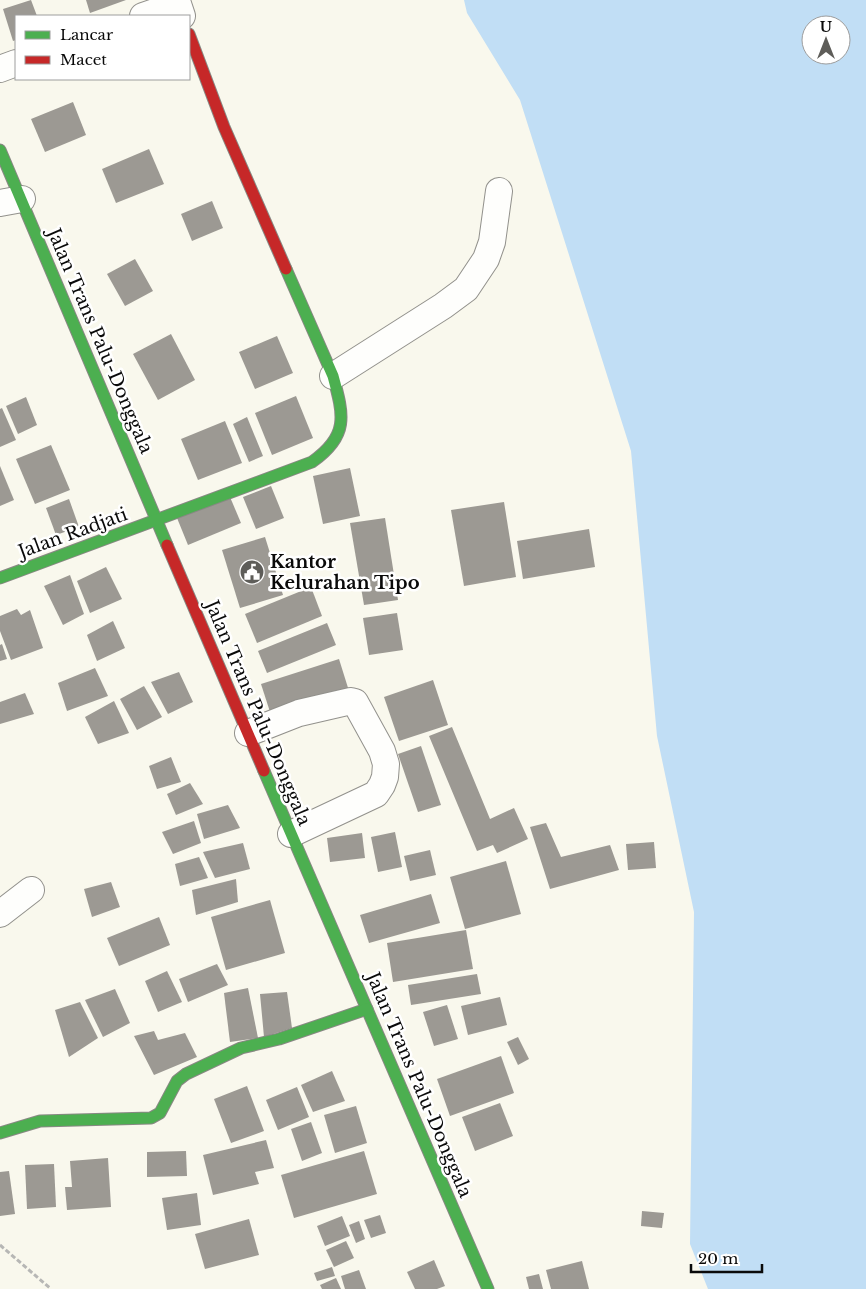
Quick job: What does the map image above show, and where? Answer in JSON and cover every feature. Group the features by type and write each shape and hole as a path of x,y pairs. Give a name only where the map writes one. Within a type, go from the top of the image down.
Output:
{"main road":[{"name":"Jalan Radjati","path":"0,578 158,521 312,462 335,445 342,428 340,400 334,376 224,127 190,37"},
{"name":"Jalan Trans Palu-Donggala","path":"0,150 11,202 158,521 488,1289"},
{"path":"0,1133 40,1121 151,1118 160,1112 177,1081 186,1074 241,1048 279,1039 367,1009"}],"street":[{"path":"148,15 179,7"},
{"path":"0,69 15,63"},
{"path":"334,376 443,306 466,289 486,259 492,242 499,191"},
{"path":"248,733 299,713 351,701 355,702 382,751 386,764 385,777 376,794 291,834"},
{"path":"0,914 31,890"}],"path":[{"path":"0,1244 51,1289"}],"water":[{"path":"464,0 866,0 866,1289 708,1289 690,1244 694,912 657,736 631,451 520,100 467,13"}],"building":[{"path":"31,0 37,15 15,15 15,40 13,41 3,9"},
{"path":"86,0 126,0 90,13"},
{"path":"73,102 86,135 45,152 31,119"},
{"path":"149,149 164,184 116,203 102,169"},
{"path":"212,201 223,228 192,241 181,214"},
{"path":"135,259 153,291 125,306 107,274"},
{"path":"171,334 195,380 158,400 133,354"},
{"path":"277,336 293,373 255,389 239,352"},
{"path":"296,396 313,438 272,455 255,413"},
{"path":"26,397 37,425 18,434 6,406"},
{"path":"2,408 16,440 0,447 0,409"},
{"path":"247,417 263,456 249,462 233,424"},
{"path":"225,421 242,463 198,480 181,439"},
{"path":"51,445 70,490 35,504 16,459"},
{"path":"0,466 14,500 0,506"},
{"path":"350,468 360,516 323,524 313,476"},
{"path":"271,486 284,518 256,529 243,497"},
{"path":"230,497 241,523 188,545 177,518"},
{"path":"69,499 79,527 56,535 46,508"},
{"path":"504,502 516,577 464,586 451,510"},
{"path":"385,518 398,600 364,605 350,523"},
{"path":"589,529 595,567 523,579 517,541"},
{"name":"Kantor Kelurahan Tipo","path":"265,537 283,595 240,608 222,550"},
{"path":"106,567 122,599 90,613 77,581"},
{"path":"70,575 84,614 63,625 44,586"},
{"path":"311,587 322,616 257,643 245,614"},
{"path":"17,609 21,615 30,610 43,648 11,660 0,631 0,616"},
{"path":"397,613 403,650 369,655 363,618"},
{"path":"113,621 125,648 97,661 87,635"},
{"path":"327,623 336,645 267,673 258,651"},
{"path":"2,644 7,659 0,661 0,645"},
{"path":"339,659 349,691 271,715 261,684"},
{"path":"95,668 108,696 67,711 58,683"},
{"path":"179,672 193,702 168,714 151,682"},
{"path":"433,680 448,725 399,741 384,697"},
{"path":"144,686 162,717 137,730 120,699"},
{"path":"25,693 34,714 0,724 0,702"},
{"path":"114,701 129,733 98,744 85,717"},
{"path":"452,727 490,819 514,808 528,839 497,853 493,845 477,851 429,736"},
{"path":"421,746 441,805 418,812 398,754"},
{"path":"171,757 181,782 157,789 149,766"},
{"path":"190,783 203,804 176,815 167,794"},
{"path":"228,805 240,828 204,839 197,814"},
{"path":"194,821 201,843 173,854 162,832"},
{"path":"546,823 561,857 610,845 619,870 550,889 530,827"},
{"path":"395,832 402,867 378,872 371,837"},
{"path":"362,833 365,858 330,862 327,838"},
{"path":"654,842 656,868 628,870 626,844"},
{"path":"243,843 250,869 215,878 203,852"},
{"path":"430,850 436,875 410,881 404,856"},
{"path":"199,857 208,878 180,886 175,864"},
{"path":"506,861 521,914 465,929 450,877"},
{"path":"236,879 238,902 196,915 192,890"},
{"path":"111,882 120,907 92,917 84,889"},
{"path":"431,894 440,923 369,943 360,915"},
{"path":"270,900 285,953 226,970 211,917"},
{"path":"159,917 170,945 119,966 107,938"},
{"path":"466,930 473,969 393,982 387,943"},
{"path":"217,964 228,985 188,1002 179,979"},
{"path":"167,971 182,1002 158,1012 145,981"},
{"path":"477,974 481,994 411,1005 408,985"},
{"path":"248,988 258,1038 230,1042 224,993"},
{"path":"115,989 130,1023 103,1037 85,1000"},
{"path":"287,992 292,1028 264,1037 260,994"},
{"path":"500,997 507,1025 468,1035 461,1006"},
{"path":"80,1002 98,1038 69,1057 55,1010"},
{"path":"447,1005 458,1039 434,1046 423,1012"},
{"path":"154,1031 158,1040 185,1033 197,1057 154,1075 134,1036"},
{"path":"518,1037 529,1059 518,1065 507,1042"},
{"path":"501,1056 514,1093 450,1116 437,1079"},
{"path":"332,1071 345,1101 313,1112 301,1085"},
{"path":"247,1086 264,1131 231,1143 214,1099"},
{"path":"297,1087 309,1117 278,1130 266,1100"},
{"path":"500,1103 513,1136 475,1151 462,1117"},
{"path":"356,1106 367,1143 335,1153 324,1115"},
{"path":"311,1122 322,1153 302,1161 291,1129"},
{"path":"266,1140 274,1168 255,1172 259,1184 213,1195 203,1155"},
{"path":"186,1151 187,1176 147,1177 147,1152"},
{"path":"364,1151 377,1194 294,1218 281,1175"},
{"path":"108,1158 111,1207 67,1210 65,1187 72,1187 70,1161"},
{"path":"54,1164 56,1207 27,1209 25,1165"},
{"path":"9,1171 15,1214 0,1216 0,1172"},
{"path":"197,1193 201,1225 167,1230 162,1198"},
{"path":"642,1211 664,1213 662,1228 641,1226"},
{"path":"380,1215 386,1233 371,1238 364,1220"},
{"path":"342,1216 350,1236 325,1246 317,1226"},
{"path":"249,1219 259,1255 205,1269 195,1234"},
{"path":"359,1221 365,1239 356,1243 349,1225"},
{"path":"346,1241 354,1258 334,1267 326,1250"},
{"path":"434,1260 445,1286 437,1289 415,1289 407,1272"},
{"path":"582,1261 589,1289 551,1289 546,1270"},
{"path":"332,1267 335,1276 317,1281 314,1273"},
{"path":"359,1270 366,1289 345,1289 341,1276"},
{"path":"539,1274 543,1289 529,1289 526,1277"},
{"path":"336,1278 341,1289 322,1289 320,1285"}],"traffic: fast":[{"path":"0,150 167,545"},
{"path":"0,578 312,462 324,452 338,434 341,414 340,403 333,376 286,269"},
{"path":"264,771 488,1289"},
{"path":"0,1133 40,1121 151,1118 160,1113 177,1081 186,1074 241,1048 279,1039 367,1009"}],"traffic: jam":[{"path":"190,37 224,127 286,269"},
{"path":"167,545 264,771"}],"place":[{"name":"Kantor Kelurahan Tipo","path":"252,572"}]}
